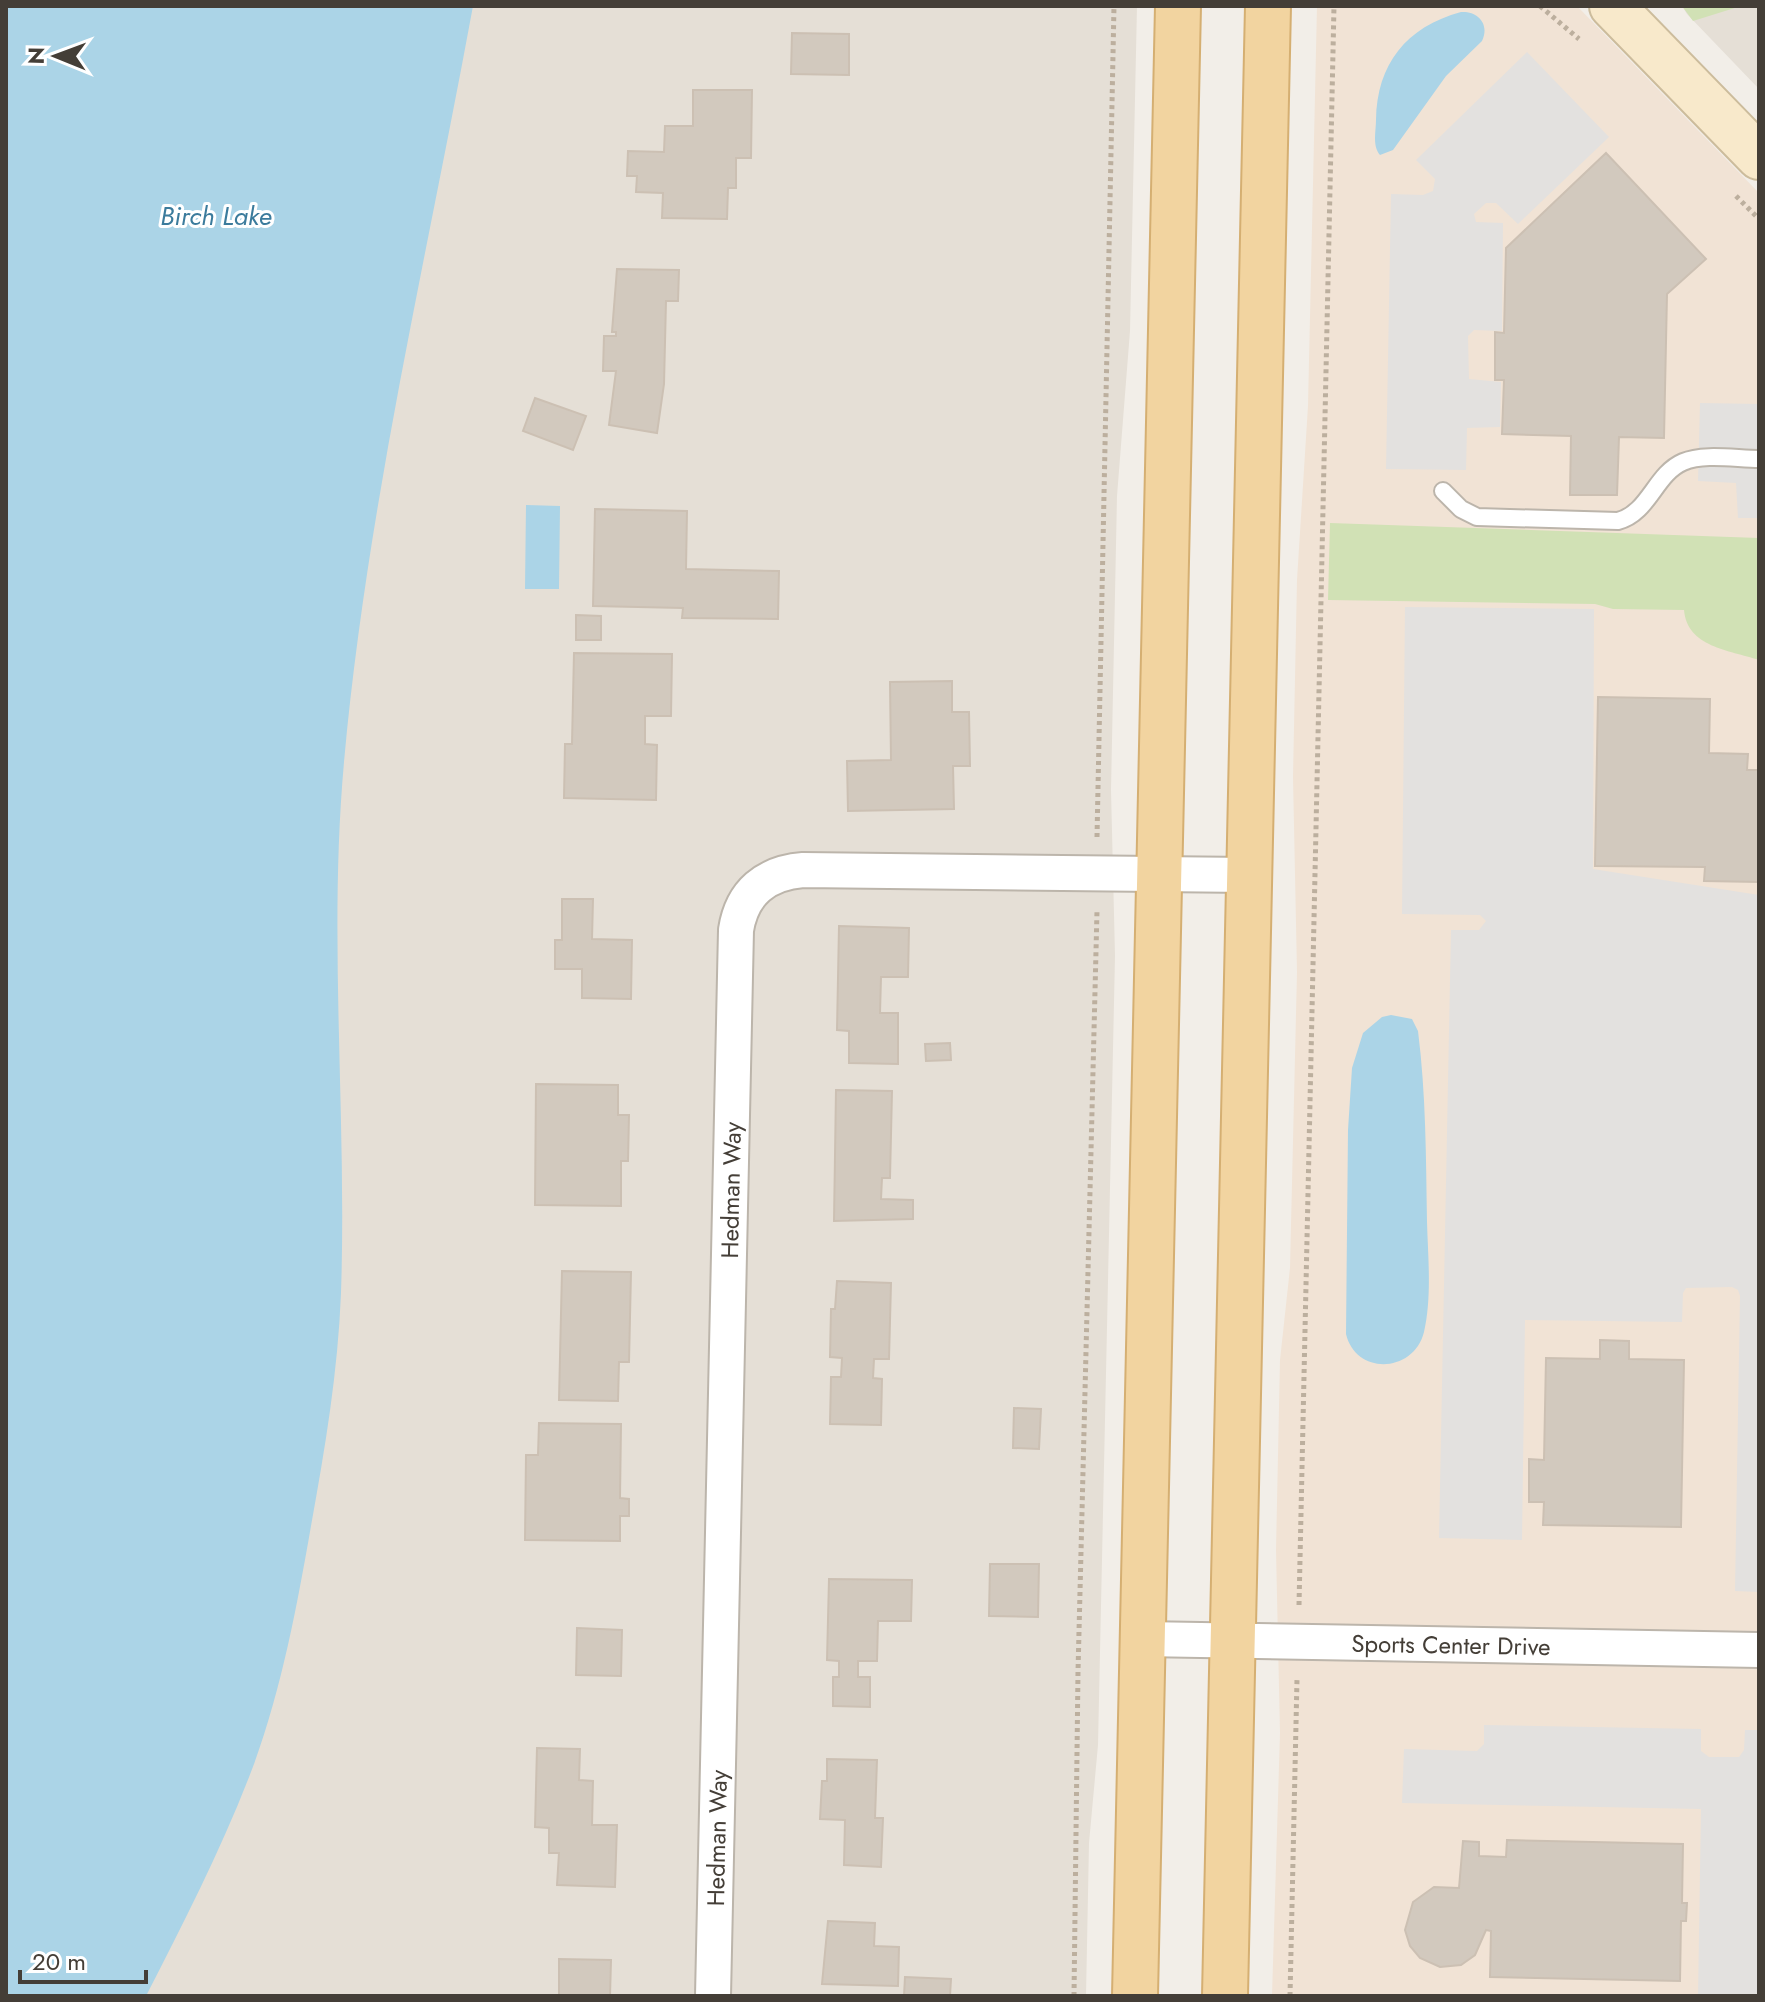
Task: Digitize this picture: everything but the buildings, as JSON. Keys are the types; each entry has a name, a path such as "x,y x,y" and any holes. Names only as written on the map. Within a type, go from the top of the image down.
{"main road":[{"path":"1135,1996 1178,6"},
{"path":"1225,1996 1268,6"}],"street":[{"path":"1612,6 1759,157"},
{"name":"Hedman Way","path":"713,1996 736,930 740,910 750,893 769,877 803,870 1249,875"},
{"name":"Sports Center Drive","path":"1143,1639 1759,1650"}],"lane":[{"path":"1443,491 1461,509 1477,517 1618,521 1638,510 1668,473 1682,462 1697,459 1759,459"}],"path":[{"path":"1098,816 1114,6"},
{"path":"1290,1996 1334,6"},
{"path":"1540,6 1576,36"},
{"path":"1074,1996 1077,1687 1097,922"}],"shaded area":[{"path":"6,6 1137,6 1130,331 1117,496 1111,790 1115,956 1098,1745 1089,1843 1086,1996 6,1996"},
{"path":"1317,6 1577,6 1759,193 1759,1996 1272,1996 1280,1733 1276,1550 1280,1360 1290,1268 1297,972 1293,777 1297,580 1308,406"},
{"path":"1682,6 1759,6 1759,89 1687,14"},
{"path":"1527,52 1609,137 1518,224 1496,203 1486,203 1474,214 1476,222 1503,223 1502,331 1474,330 1468,336 1469,379 1501,382 1500,427 1467,428 1466,470 1386,469 1391,194 1423,195 1433,191 1435,179 1416,160"},
{"path":"1700,403 1759,404 1759,518 1738,518 1736,483 1698,481"},
{"path":"1405,607 1594,609 1593,869 1759,895 1759,1592 1735,1591 1740,1296 1738,1290 1732,1287 1686,1288 1682,1322 1525,1320 1522,1540 1439,1538 1451,930 1479,930 1486,921 1480,915 1402,914"},
{"path":"1484,1725 1701,1729 1701,1751 1709,1757 1739,1757 1744,1750 1745,1730 1759,1730 1759,1996 1698,1996 1701,1809 1402,1803 1404,1749 1477,1751 1484,1744"}],"green space":[{"path":"1682,6 1741,6 1693,21"},
{"path":"1330,523 1759,538 1759,660 1723,650 1701,639 1687,622 1684,610 1613,609 1595,604 1328,600"}],"water":[{"name":"Birch Lake","path":"6,6 473,6 383,477 354,667 344,762 338,895 341,1293 334,1381 321,1468 294,1616 264,1735 217,1853 146,1996 6,1996"},
{"path":"1461,12 1473,14 1481,20 1484,29 1482,41 1446,76 1393,150 1380,155 1375,138 1378,100 1389,65 1410,38 1425,27"},
{"path":"526,505 560,506 559,589 525,589"},
{"path":"1391,1015 1412,1019 1418,1031 1423,1078 1429,1291 1424,1332 1418,1346 1398,1362 1385,1364 1372,1363 1361,1357 1352,1348 1346,1334 1348,1130 1352,1068 1363,1033 1382,1017"}]}
